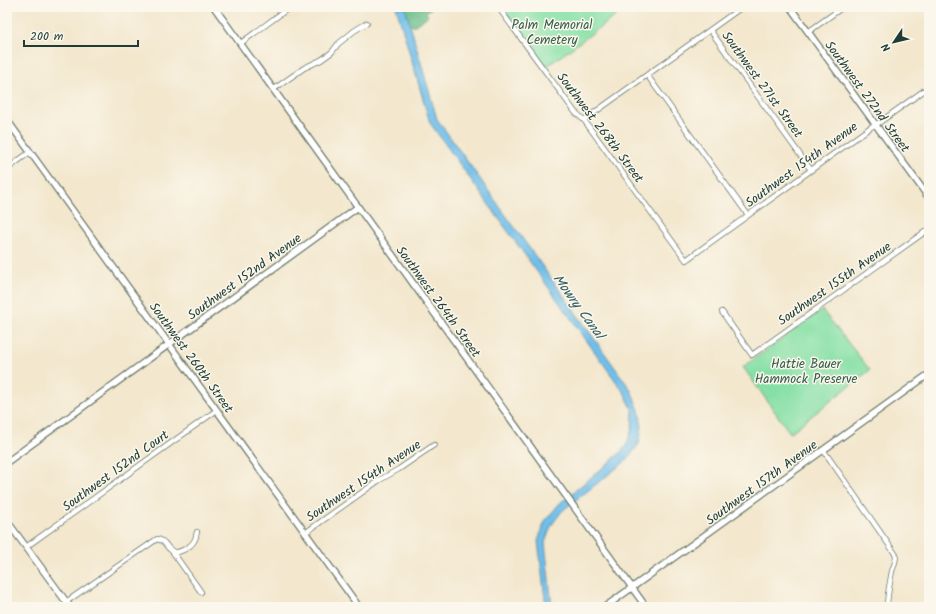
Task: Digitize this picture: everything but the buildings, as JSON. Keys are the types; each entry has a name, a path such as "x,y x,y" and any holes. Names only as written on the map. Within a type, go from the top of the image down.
{"street":[{"path":"216,9 226,7"},
{"path":"240,43 290,7"},
{"name":"Southwest 268th Street","path":"498,7 575,112 584,120 686,260"},
{"path":"584,120 742,7"},
{"name":"Southwest 272nd Street","path":"790,7 929,198"},
{"path":"808,32 843,7"},
{"name":"Southwest 264th Street","path":"216,9 646,607"},
{"path":"274,89 304,68 322,60 332,52 338,44 367,23"},
{"name":"Southwest 271st Street","path":"710,30 811,170"},
{"path":"647,75 748,215"},
{"name":"Southwest 154th Avenue","path":"686,260 929,87"},
{"name":"Southwest 260th Street","path":"7,120 359,607"},
{"path":"7,169 30,152"},
{"name":"Southwest 152nd Avenue","path":"7,462 358,208"},
{"name":"Southwest 155th Avenue","path":"722,312 752,355 929,229"},
{"name":"Southwest 157th Avenue","path":"605,607 824,451 929,374"},
{"name":"Southwest 152nd Court","path":"26,547 217,410"},
{"name":"Southwest 154th Avenue","path":"305,533 378,481 399,469 434,445"},
{"path":"824,451 896,555 888,595 888,607"},
{"path":"7,521 70,607"},
{"path":"172,551 177,552 188,547 194,542 197,532"},
{"path":"66,602 157,539 162,540 172,551 201,592"}],"green space":[{"path":"405,7 433,7 426,12 428,16 415,25 410,26"},
{"name":"Palm Memorial Cemetery","path":"502,7 628,7 546,67"},
{"name":"Hattie Bauer Hammock Preserve","path":"822,310 870,370 790,433 743,367"}],"water":[{"path":"396,7 405,7 437,119 631,390 639,410 642,426 639,444 627,460 562,511 551,526 545,543 552,607 546,607 538,541 545,521 559,504 619,454 626,446 632,429 633,411 625,394 430,123"}],"water label":[{"name":"Mowry Canal","path":"579,306"}]}
